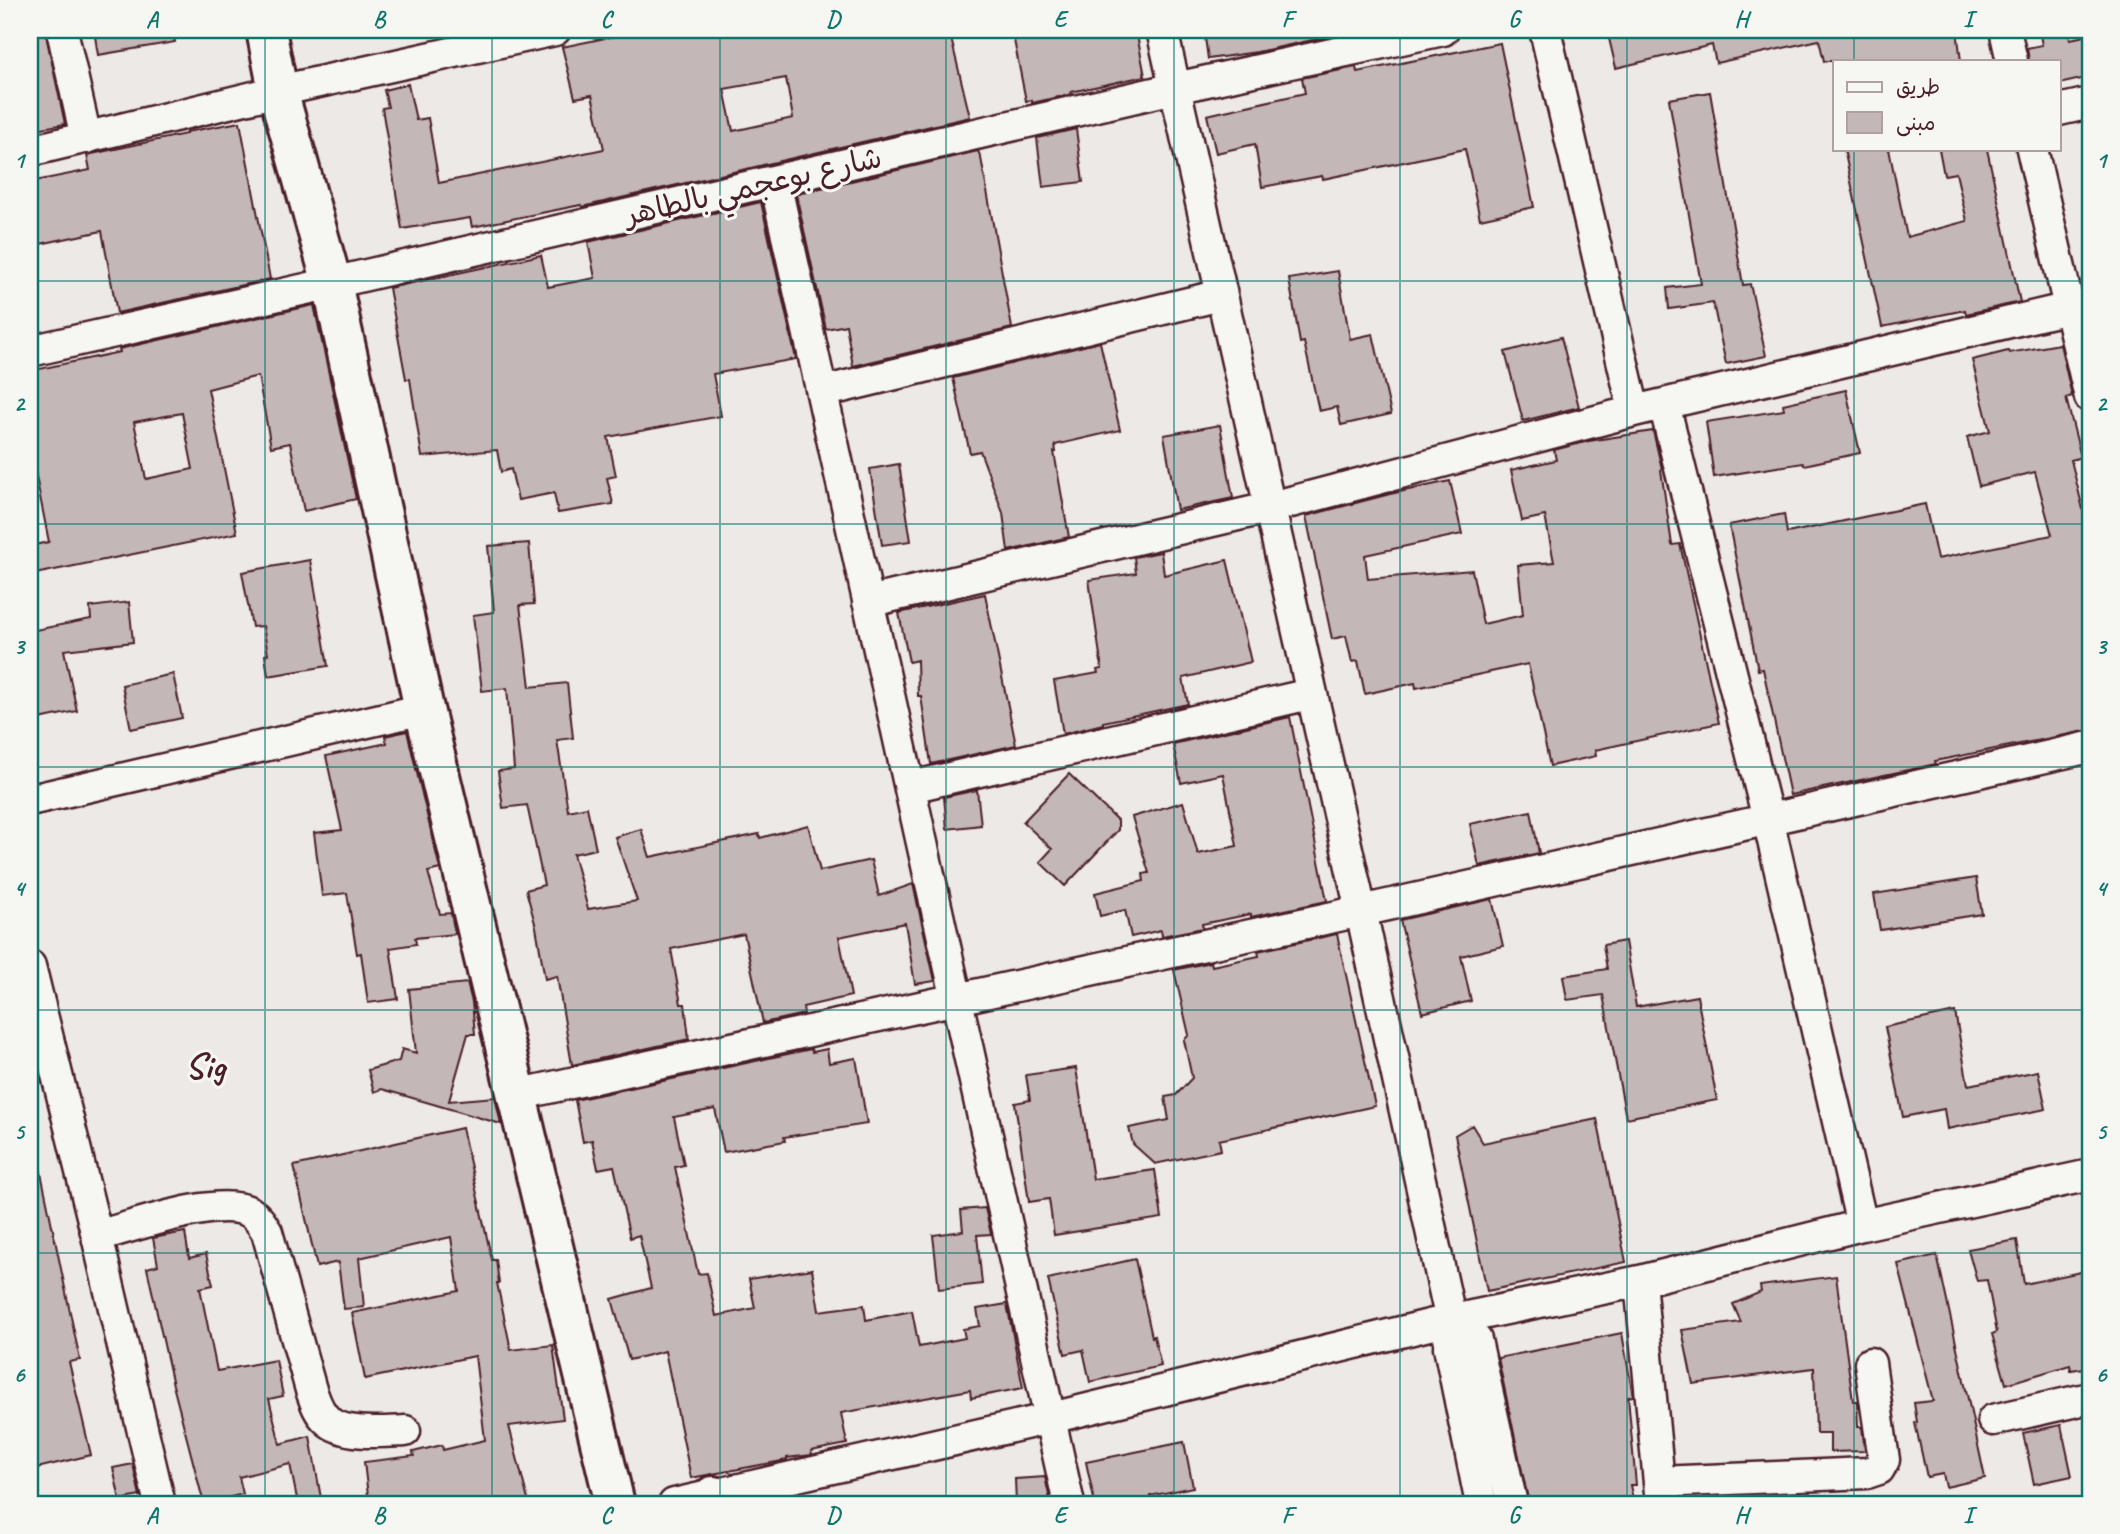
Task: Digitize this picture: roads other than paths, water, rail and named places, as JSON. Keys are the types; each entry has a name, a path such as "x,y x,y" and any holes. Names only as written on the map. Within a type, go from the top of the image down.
{"main road":[{"path":"266,30 278,91 332,283 424,709 615,1504"}],"street":[{"path":"62,30 86,138"},
{"path":"30,151 512,34 555,30"},
{"path":"1162,30 1451,1321 1449,1347 1481,1504"},
{"name":"شارع بوعجمي بالطاهر","path":"30,351 1443,30"},
{"path":"1545,30 1634,411"},
{"path":"2005,30 2012,60"},
{"path":"2060,110 2090,103"},
{"path":"2032,150 2090,397"},
{"path":"775,181 1069,1504"},
{"path":"822,392 1221,295"},
{"path":"868,602 1268,508 1634,411 2069,307"},
{"path":"1664,404 1768,819 1862,1225"},
{"path":"911,787 1310,694"},
{"path":"30,800 424,709"},
{"path":"516,1095 1361,911 2090,747"},
{"path":"30,966 160,1504"},
{"path":"674,1504 711,1500 1451,1321 1640,1281 1862,1225 2090,1175"},
{"path":"97,1236 198,1209 217,1206 248,1211 259,1219 267,1232 318,1408 328,1422 351,1430 405,1431"},
{"path":"1640,1281 1660,1493 1867,1473 1879,1469 1884,1460 1870,1363"},
{"path":"1451,1321 1476,1340 1512,1504"},
{"path":"1993,1420 2090,1398"}],"district":[{"name":"Sig","path":"205,1065"}]}
